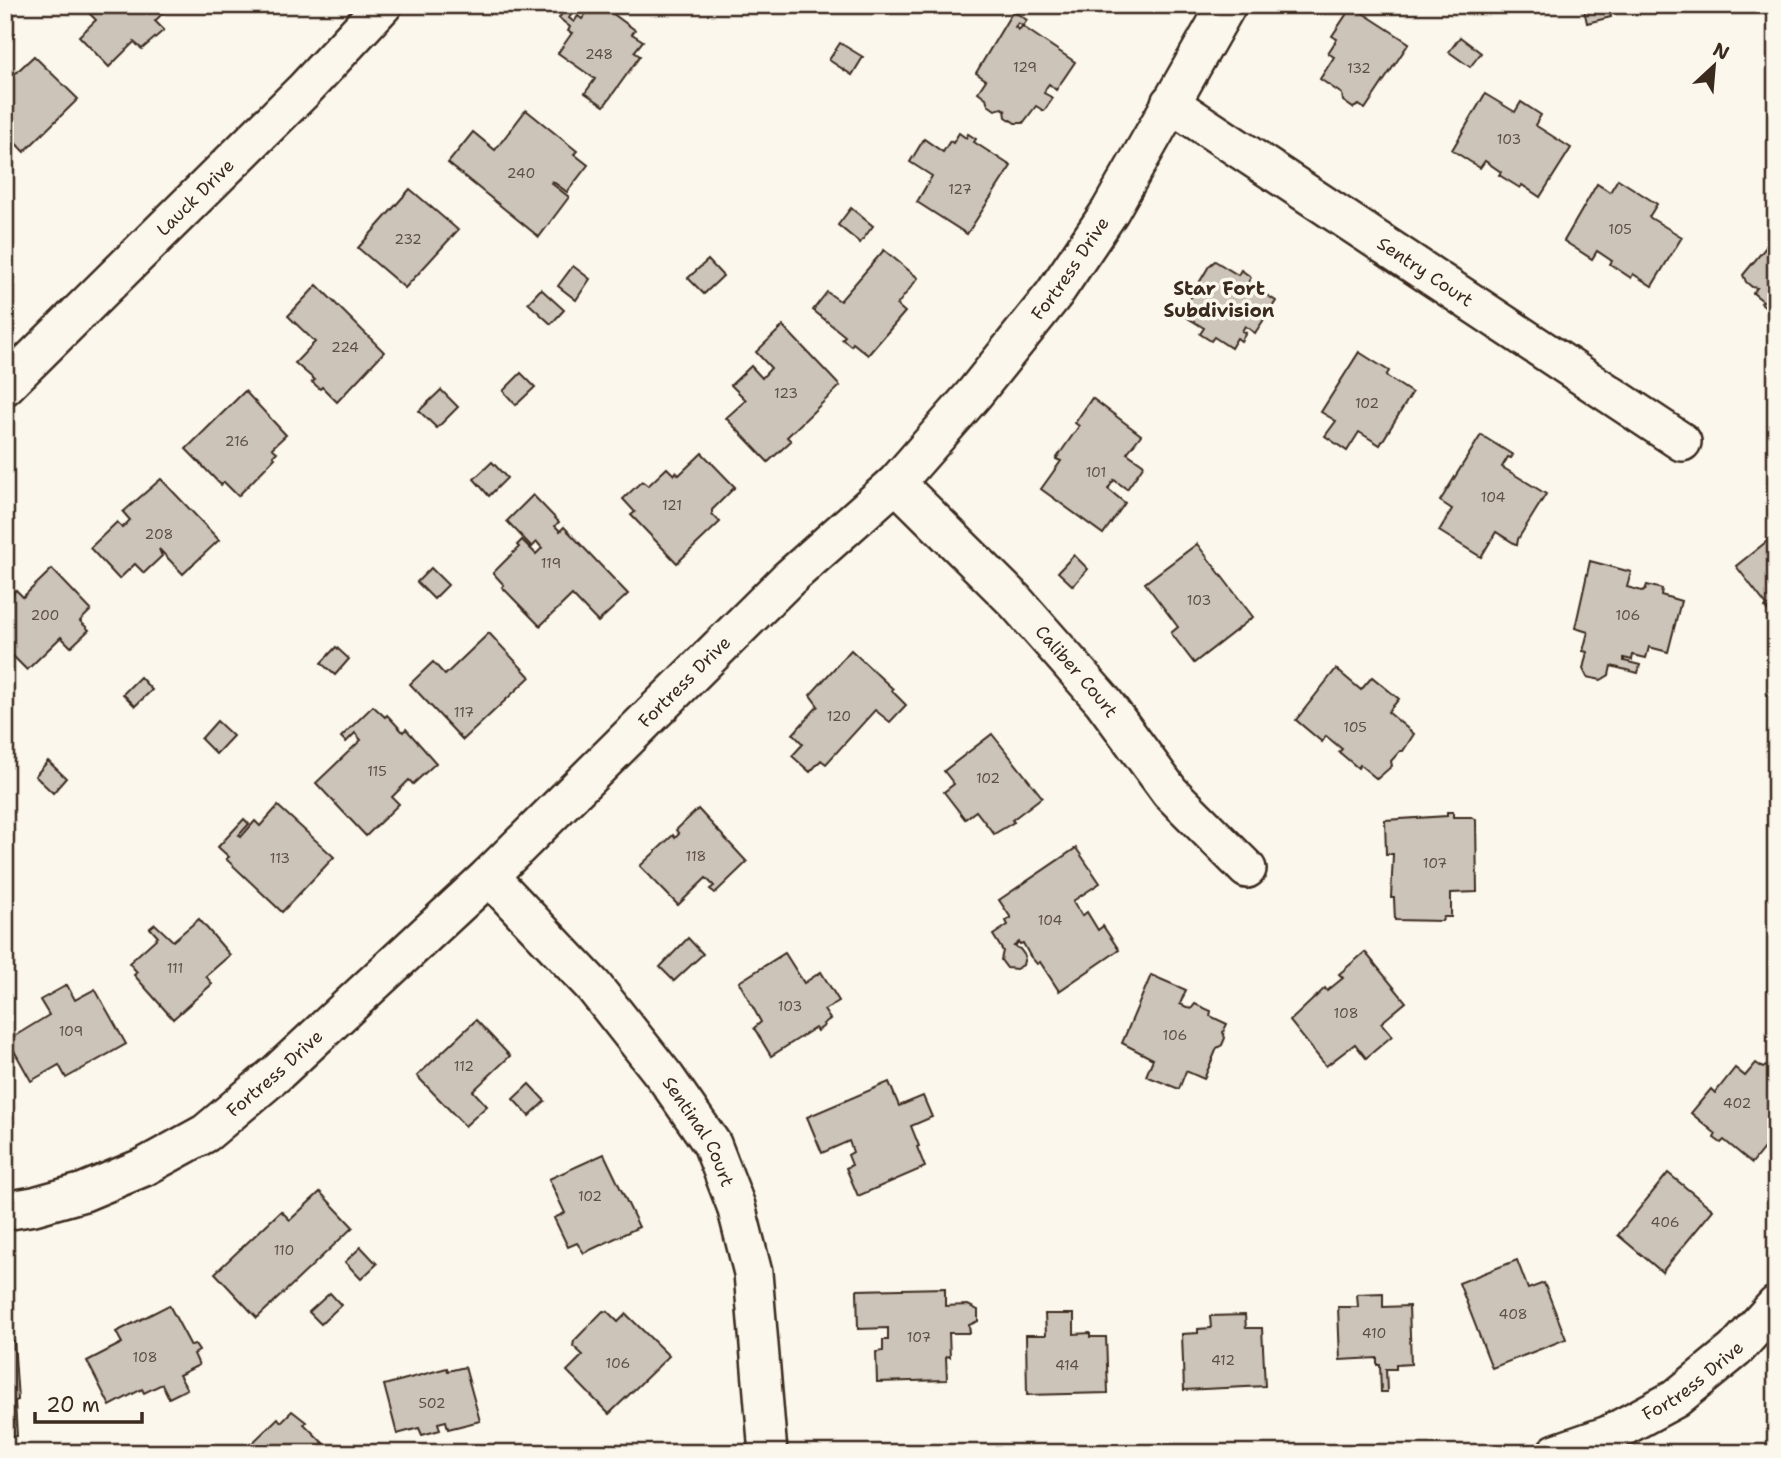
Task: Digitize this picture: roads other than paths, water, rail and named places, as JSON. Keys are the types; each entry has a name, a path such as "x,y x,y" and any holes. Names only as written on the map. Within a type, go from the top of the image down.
{"street":[{"name":"Lauck Drive","path":"5,386 303,91 383,5"},
{"name":"Fortress Drive","path":"5,1211 84,1192 144,1167 206,1133 277,1073 489,876 788,579 896,483 974,394 1054,294 1110,211 1227,5"},
{"name":"Sentry Court","path":"1170,103 1682,442"},
{"name":"Caliber Court","path":"896,483 1015,601 1103,701 1170,792 1247,869"},
{"name":"Sentinal Court","path":"489,876 594,987 667,1078 712,1144 736,1206 753,1273 768,1453"},
{"name":"Fortress Drive","path":"1556,1453 1608,1435 1675,1399 1735,1350 1776,1305"}],"district":[{"name":"Star Fort Subdivision","path":"1219,299"}]}
